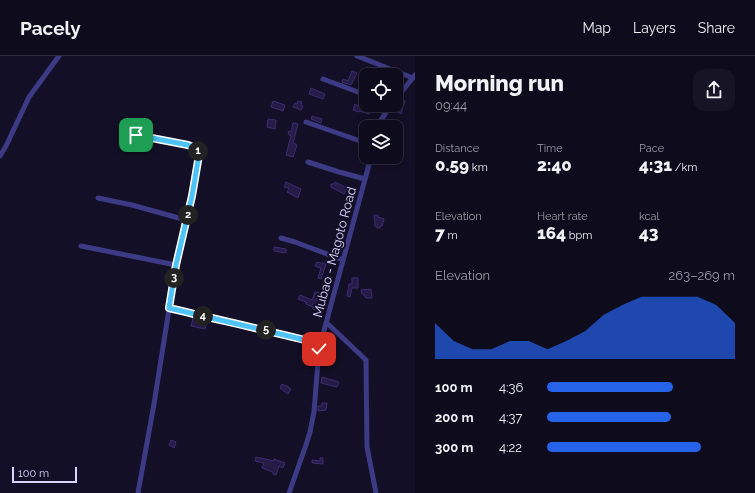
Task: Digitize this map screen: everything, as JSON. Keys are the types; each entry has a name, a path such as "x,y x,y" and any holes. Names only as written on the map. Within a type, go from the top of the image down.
{"street":[{"path":"0,156 29,97 59,56"},
{"path":"357,56 414,76 403,90"},
{"path":"324,79 359,92"},
{"path":"306,122 359,141"},
{"path":"136,135 188,145 197,149 199,152 176,265 138,493"},
{"path":"308,162 365,179"},
{"name":"Mubao - Magoto Road","path":"289,493 311,427 314,412 317,363 321,344 369,164"},
{"path":"98,198 132,205 186,220"},
{"path":"281,238 343,260"},
{"path":"81,246 176,265"},
{"path":"169,308 221,321 268,330 321,344"},
{"path":"327,324 366,360 367,447 376,493"}],"building":[{"path":"352,71 357,73 351,85 342,82 343,79 348,81"},
{"path":"311,88 325,94 323,99 309,94"},
{"path":"273,101 285,105 283,111 271,107"},
{"path":"298,101 302,102 301,105 303,106 301,110 293,107"},
{"path":"355,104 359,106 359,112 353,110"},
{"path":"312,116 322,119 321,123 311,119"},
{"path":"268,119 276,120 275,129 267,127"},
{"path":"293,123 298,124 293,143 297,145 293,157 286,155 291,136 288,134 289,131 291,132"},
{"path":"286,182 301,189 298,198 287,192 289,188 284,187"},
{"path":"335,182 347,188 344,194 331,187 331,184 334,184"},
{"path":"374,215 378,215 378,217 384,219 380,228 375,226"},
{"path":"274,247 286,249 286,253 274,251"},
{"path":"317,262 326,264 321,279 318,278 321,268 315,266"},
{"path":"352,278 358,278 358,288 352,288 350,297 347,296 349,284 352,284"},
{"path":"371,289 372,298 366,298 362,294 361,290"},
{"path":"315,292 322,293 318,311 306,304 306,302 298,299 300,295 312,300"},
{"path":"193,318 207,321 205,329 191,326"},
{"path":"322,377 339,382 337,387 321,383"},
{"path":"282,384 291,389 288,394 280,388"},
{"path":"322,403 327,403 326,410 318,411 318,406 322,406"},
{"path":"171,440 176,442 174,448 169,445"},
{"path":"256,457 274,461 274,459 285,463 283,468 279,466 276,475 273,474 273,472 262,468 264,463 255,461"},
{"path":"320,458 323,458 323,464 312,463 312,460 320,461"}],"route":[{"path":"136,135 188,145 197,149 199,152 192,196 177,260 169,308 221,321 268,330 321,344 319,349"}]}
